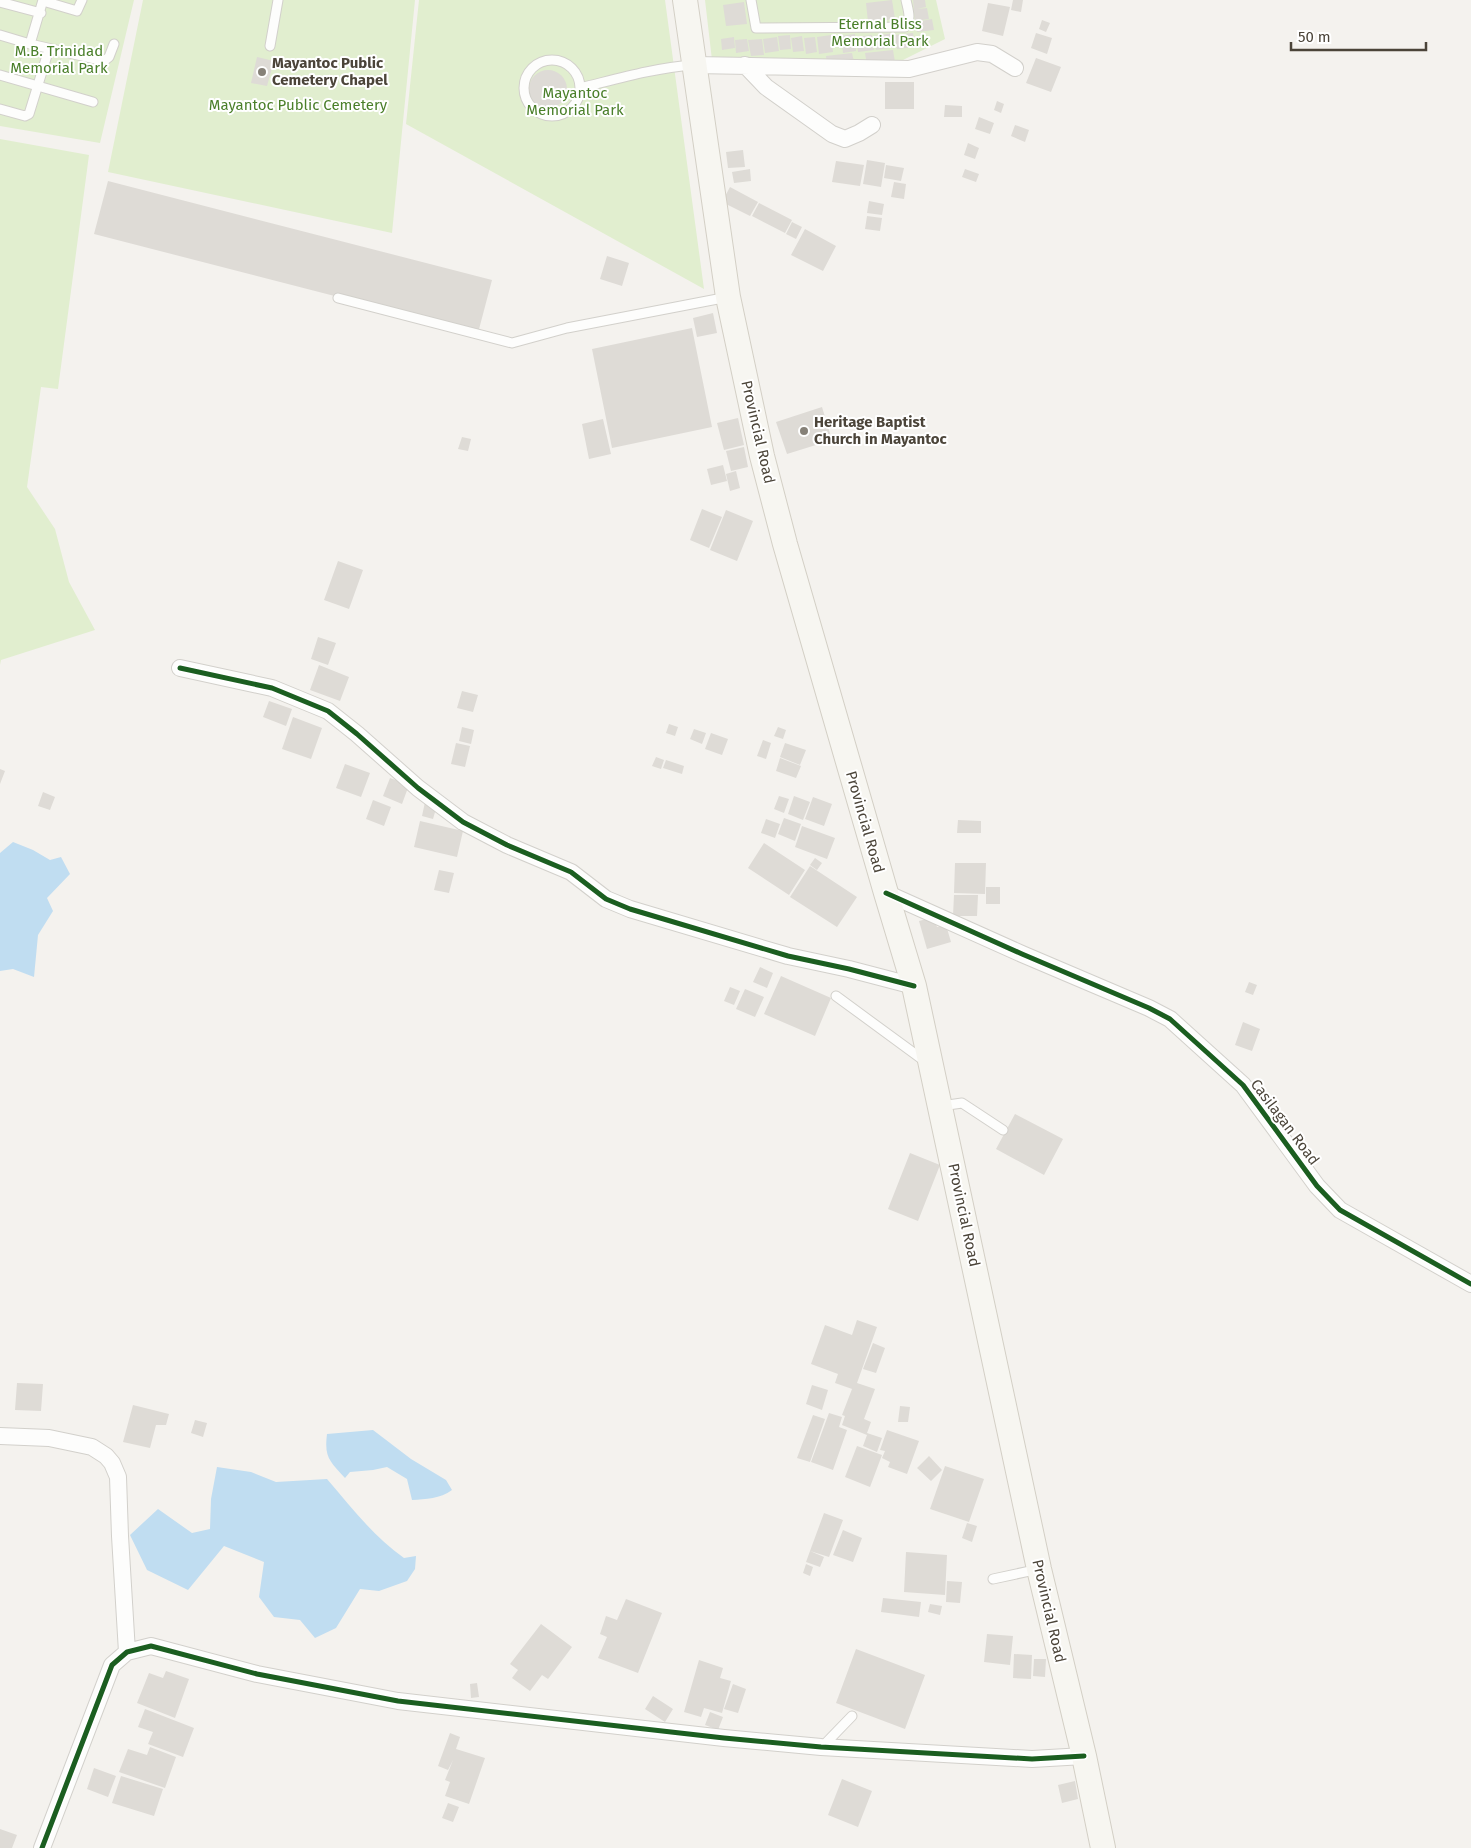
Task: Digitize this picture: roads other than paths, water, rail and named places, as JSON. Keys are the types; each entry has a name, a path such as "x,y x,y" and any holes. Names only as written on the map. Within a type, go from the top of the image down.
{"main road":[{"name":"Provincial Road","path":"685,0 728,297 762,456 775,507 914,986 1039,1569 1084,1756 1103,1848"}],"street":[{"path":"694,65 909,69 977,52 992,54 1015,68"},
{"path":"745,65 766,87 832,134 844,139 872,125"},
{"path":"180,668 272,688 328,711 418,788 463,822 507,845 571,872 606,898 630,909 788,956 914,986"},
{"name":"Casilagan Road","path":"886,893 1012,950 1150,1008 1170,1019 1244,1085 1317,1186 1340,1210 1471,1284"},
{"path":"0,1436 49,1438 92,1447 106,1456 112,1463 118,1477 127,1652"},
{"path":"42,1848 112,1665 127,1652 151,1646 257,1674 398,1702 821,1747 1032,1759 1084,1756"}],"lane":[{"path":"30,44 41,13 43,1 77,11 82,0"},
{"path":"270,46 278,0"},
{"path":"751,0 756,28 905,27 908,23 909,15 906,0"},
{"path":"0,1 41,13"},
{"path":"0,35 49,49 104,61 109,57 114,44"},
{"path":"0,109 25,116 29,114 49,49"},
{"path":"549,60 559,60 574,70 579,79 580,88 575,106 560,116 551,117 542,115 528,104 524,94 524,85 532,68 549,60"},
{"path":"580,88 673,67 694,65"},
{"path":"0,75 93,102"},
{"path":"338,298 512,343 567,328 728,297"},
{"path":"836,996 932,1066"},
{"path":"941,1106 962,1104 1003,1130"},
{"path":"993,1579 1039,1569"},
{"path":"821,1747 852,1716"}],"water":[{"path":"13,842 33,850 50,860 61,857 70,874 47,898 53,911 38,935 34,977 13,969 0,971 0,853"},
{"path":"373,1430 411,1459 446,1480 452,1490 438,1497 412,1500 407,1479 387,1467 350,1472 345,1478 329,1459 326,1449 327,1434"},
{"path":"217,1467 251,1472 276,1482 327,1479 363,1521 393,1550 404,1558 416,1556 415,1569 407,1581 379,1591 360,1589 336,1628 315,1638 300,1620 274,1617 259,1597 264,1562 224,1546 188,1590 147,1570 130,1535 158,1509 192,1533 210,1529 211,1499"}],"place":[{"name":"Mayantoc Public Cemetery Chapel","path":"262,72"},
{"name":"Heritage Baptist Church in Mayantoc","path":"804,431"}],"park label":[{"name":"Eternal Bliss Memorial Park","path":"880,32"},
{"name":"M.B. Trinidad Memorial Park","path":"59,60"},
{"name":"Mayantoc Memorial Park","path":"575,102"},
{"name":"Mayantoc Public Cemetery","path":"298,105"}]}
